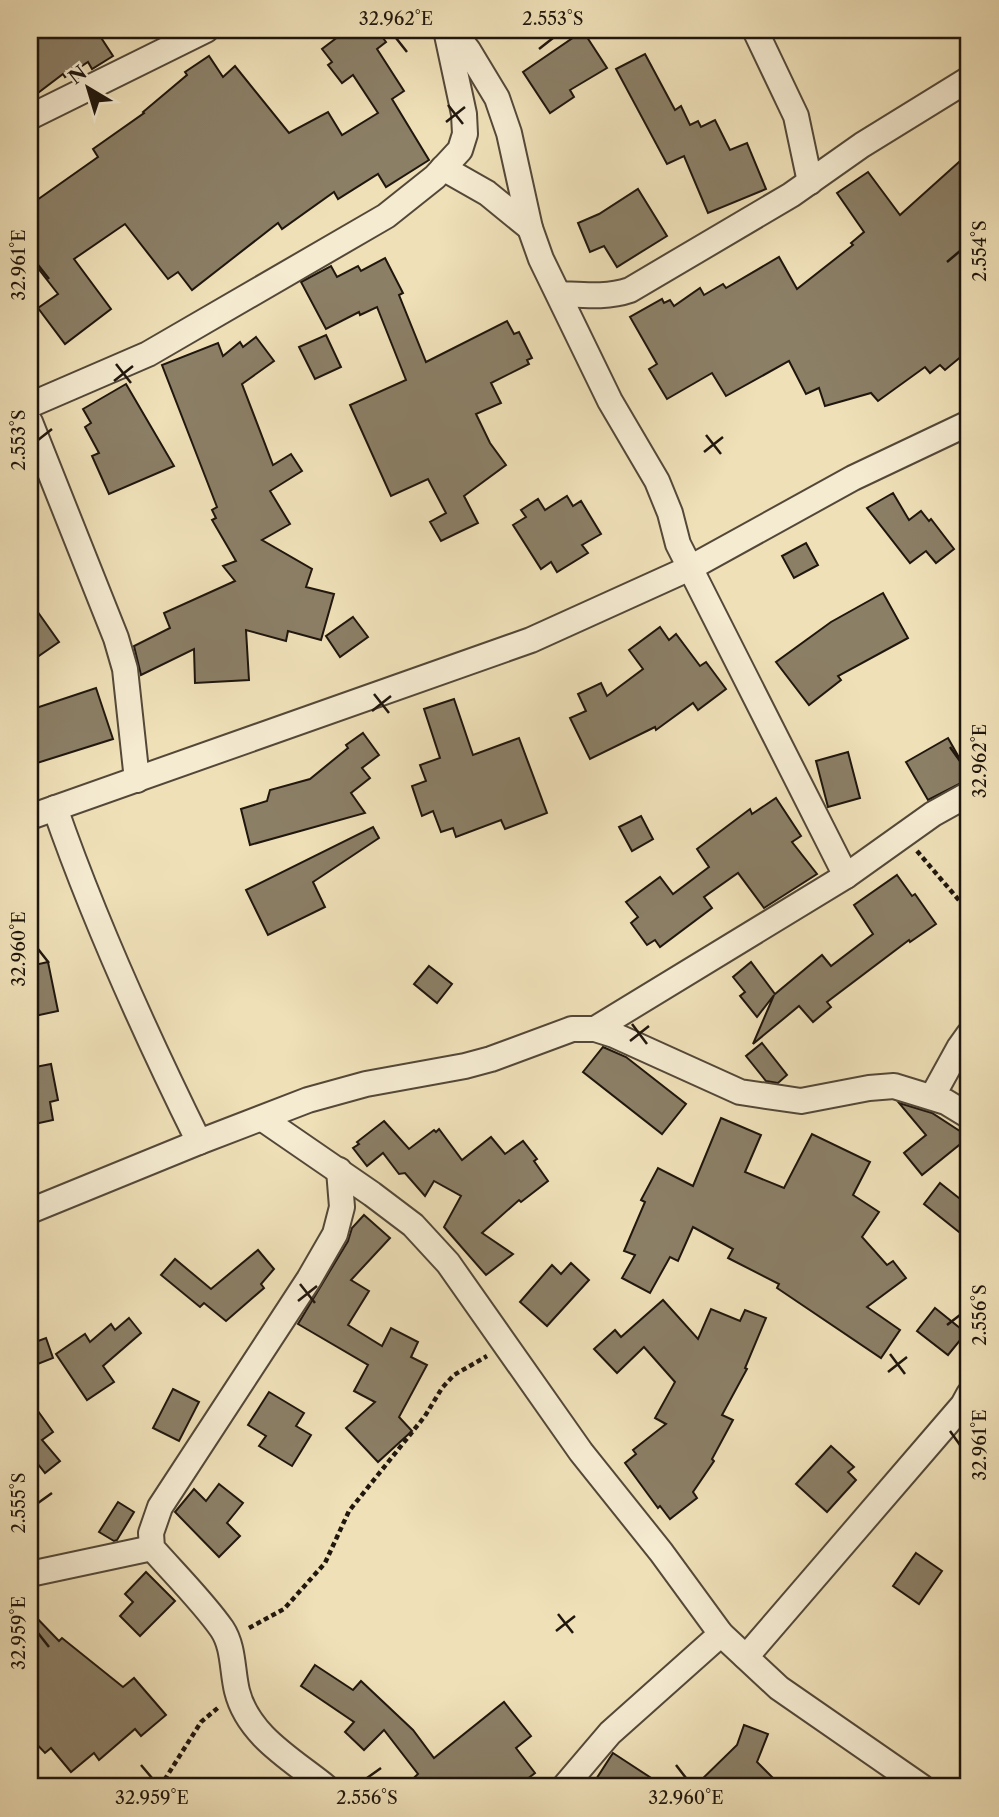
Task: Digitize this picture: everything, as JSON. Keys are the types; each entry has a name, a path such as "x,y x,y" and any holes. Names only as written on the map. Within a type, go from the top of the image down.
{"street":[{"path":"30,117 206,30"},
{"path":"30,405 149,354 386,216 443,168 460,150 466,134 446,30"},
{"path":"452,30 498,98 509,133 530,228 541,259 610,401 657,481 670,513 678,544 846,876"},
{"path":"755,30 796,116 810,182"},
{"path":"559,294 599,296 616,295 630,290 810,182 873,138 969,79"},
{"path":"443,168 487,193 530,228"},
{"path":"30,422 116,638 125,669 138,780"},
{"path":"30,817 531,640 690,568 853,478 969,423"},
{"path":"595,1029 846,876 933,814 969,794"},
{"path":"55,808 82,886 132,1003 199,1142"},
{"path":"30,1211 308,1100 366,1084 465,1066 572,1029 595,1029 614,1035 740,1092 801,1101 894,1086 946,1101 969,1116"},
{"path":"932,1097 969,1034"},
{"path":"262,1119 339,1170 413,1226 447,1263 581,1452 661,1552 721,1634 779,1688 918,1786"},
{"path":"326,1787 270,1744 252,1721 237,1693 233,1660 223,1631 152,1548 151,1533 160,1507 309,1279 335,1234 342,1208 339,1170"},
{"path":"746,1657 963,1405 969,1394"},
{"path":"30,1574 152,1548"},
{"path":"564,1787 610,1734 721,1634"}],"path":[{"path":"904,835 969,912"},
{"path":"226,1638 253,1627 284,1609 325,1563 349,1511 425,1416 442,1388 454,1375 506,1345"},
{"path":"160,1787 201,1722 237,1693"}],"building":[{"path":"30,30 96,30 113,56 92,69 88,62 65,77 63,74 30,99"},
{"path":"347,30 377,30 386,42 377,49 404,91 392,99 429,160 386,187 378,174 338,199 334,192 282,229 278,223 192,290 178,272 168,279 125,224 74,259 111,309 65,344 38,308 58,294 30,258 30,205 98,157 93,149 144,113 187,75 185,72 209,56 223,77 235,66 289,133 328,112 342,135 378,113 353,75 342,83 328,65 332,62 322,49"},
{"path":"583,31 607,68 570,90 574,97 550,113 523,72"},
{"path":"645,54 675,110 681,106 690,125 698,121 701,127 715,120 730,150 747,143 766,189 708,213 684,156 667,164 616,69"},
{"path":"969,153 969,350 945,370 940,365 930,373 925,367 878,401 871,393 825,406 819,388 806,394 789,361 726,396 712,373 667,399 649,369 657,364 630,317 662,299 664,303 670,300 674,306 700,288 704,295 723,284 726,288 779,257 797,289 853,245 851,243 864,232 837,193 868,172 900,215"},
{"path":"638,189 667,236 617,267 604,246 590,252 578,223 599,214"},
{"path":"385,258 403,293 399,295 426,362 507,321 514,334 519,332 532,358 527,360 529,364 491,383 501,403 476,414 490,443 506,465 464,496 478,523 441,541 430,522 446,513 428,479 391,496 350,405 406,380 377,307 360,315 359,312 326,329 301,282 331,266 337,277 358,266 361,271"},
{"path":"326,335 341,367 315,379 299,347"},
{"path":"256,337 274,361 242,384 273,465 291,454 302,471 270,491 290,524 262,540 312,569 306,587 334,594 321,640 288,631 286,641 246,630 249,680 195,683 194,649 141,675 134,646 170,628 164,613 235,581 223,566 236,561 212,520 216,518 212,510 217,507 162,365 218,343 223,356 240,342 243,347"},
{"path":"126,384 174,466 109,494 92,456 99,453 85,427 91,423 83,409"},
{"path":"893,493 909,520 921,511 929,521 931,519 954,549 936,563 926,551 910,563 867,508"},
{"path":"567,496 573,506 581,501 601,534 582,545 588,553 557,572 551,562 541,569 513,525 526,517 521,510 538,499 545,510"},
{"path":"806,543 818,565 794,578 782,556"},
{"path":"883,593 908,638 838,676 841,680 809,705 776,662 831,622"},
{"path":"30,601 59,642 30,662"},
{"path":"353,617 368,637 340,657 326,636"},
{"path":"660,627 669,640 676,634 700,666 706,662 726,689 698,710 693,703 656,730 655,727 590,759 570,718 586,711 578,694 601,683 607,696 643,669 629,650"},
{"path":"96,688 113,739 37,763 30,742 30,710"},
{"path":"454,699 473,755 519,738 547,813 505,829 501,820 456,837 453,828 441,832 433,811 422,816 412,786 426,781 420,765 440,758 424,709"},
{"path":"363,733 379,755 362,768 370,778 351,793 365,813 250,845 241,809 267,801 270,790 310,779"},
{"path":"948,738 969,779 928,800 906,762"},
{"path":"848,752 860,798 828,807 816,761"},
{"path":"776,798 801,836 792,842 817,874 764,908 738,873 704,897 712,908 660,947 655,940 647,945 631,923 638,917 626,902 660,877 673,894 709,867 697,849 750,809 752,814"},
{"path":"641,816 653,839 632,851 619,827"},
{"path":"373,827 379,838 313,882 325,907 268,935 246,890"},
{"path":"897,875 912,896 915,894 936,924 910,942 909,940 827,1002 831,1007 813,1022 799,1006 753,1044 774,995 757,1017 740,996 745,992 733,977 751,962 775,994 822,955 831,966 873,934 854,905"},
{"path":"48,962 58,1011 30,1017 30,966"},
{"path":"429,966 452,984 437,1003 414,984"},
{"path":"762,1043 787,1075 778,1083 766,1081 746,1056"},
{"path":"603,1047 626,1057 686,1104 662,1134 583,1072"},
{"path":"51,1064 58,1100 50,1102 53,1120 30,1125 30,1068"},
{"path":"899,1103 932,1113 969,1137 922,1175 904,1153 926,1135"},
{"path":"721,1118 761,1135 745,1172 784,1188 812,1134 870,1162 853,1195 879,1212 862,1237 887,1265 893,1261 906,1278 867,1307 900,1330 881,1358 777,1288 779,1284 728,1258 733,1249 693,1227 678,1261 670,1257 650,1293 622,1278 635,1255 624,1251 645,1202 641,1200 658,1168 693,1186"},
{"path":"384,1121 409,1149 439,1129 462,1160 491,1137 505,1154 523,1141 537,1159 534,1161 548,1181 521,1202 519,1200 482,1233 513,1254 486,1275 444,1227 461,1196 434,1181 425,1196 405,1173 399,1174 383,1153 367,1166 353,1148"},
{"path":"940,1183 969,1206 969,1240 924,1204"},
{"path":"364,1215 390,1238 351,1280 369,1291 348,1325 382,1346 391,1328 418,1342 411,1357 427,1365 399,1417 412,1431 378,1462 346,1428 375,1402 354,1391 368,1365 298,1324 348,1241 352,1228"},
{"path":"258,1250 274,1269 261,1284 264,1288 226,1321 204,1303 200,1307 161,1275 175,1259 211,1289"},
{"path":"571,1263 589,1280 547,1326 520,1302 552,1265 561,1274"},
{"path":"663,1300 698,1339 711,1309 740,1321 745,1310 766,1318 745,1368 747,1369 722,1415 733,1420 712,1459 714,1461 693,1492 697,1498 670,1519 660,1506 658,1508 625,1463 636,1454 633,1450 666,1424 655,1418 675,1382 644,1347 617,1373 594,1349 615,1330 621,1337"},
{"path":"935,1308 966,1333 948,1355 917,1331"},
{"path":"129,1318 141,1333 103,1366 114,1382 87,1400 56,1354 85,1334 90,1342 111,1324 115,1330"},
{"path":"46,1338 53,1358 30,1367 30,1344"},
{"path":"173,1389 199,1402 179,1441 153,1428"},
{"path":"269,1392 304,1413 296,1426 311,1435 292,1466 259,1446 266,1436 248,1425"},
{"path":"30,1400 53,1432 42,1440 60,1461 45,1473 30,1454"},
{"path":"831,1446 854,1467 848,1472 856,1480 827,1512 796,1484"},
{"path":"219,1484 243,1503 227,1523 240,1536 219,1557 175,1512 194,1489 206,1501"},
{"path":"118,1502 134,1512 114,1541 99,1532"},
{"path":"916,1553 942,1571 919,1604 893,1586"},
{"path":"146,1572 175,1601 140,1636 120,1616 133,1602 125,1594"},
{"path":"30,1611 59,1641 62,1638 123,1687 134,1678 166,1715 141,1736 135,1729 99,1760 94,1753 71,1772 51,1748 45,1753 30,1737"},
{"path":"315,1665 353,1690 361,1681 413,1730 434,1758 504,1702 531,1736 516,1748 535,1773 517,1787 404,1787 418,1774 384,1730 364,1750 345,1732 354,1722 301,1686"},
{"path":"744,1725 768,1734 757,1762 782,1787 694,1787 737,1745"},
{"path":"613,1753 665,1787 591,1787"}]}
